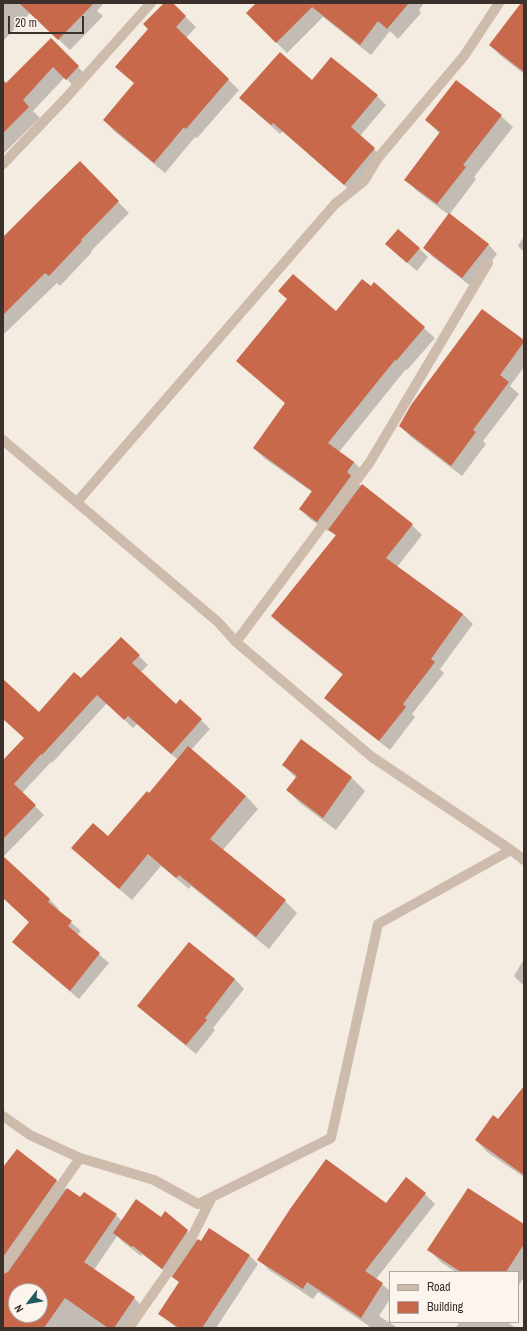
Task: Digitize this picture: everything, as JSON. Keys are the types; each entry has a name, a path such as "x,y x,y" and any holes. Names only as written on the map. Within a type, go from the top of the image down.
{"street":[{"path":"3,164 65,99 151,3"},
{"path":"77,502 335,204 364,181 378,158 464,56 499,3"},
{"path":"236,642 370,462 488,263"},
{"path":"3,440 218,622 236,642 372,757 524,860"},
{"path":"3,1116 30,1135 80,1158 154,1180 198,1204 331,1138 378,924 511,850"},
{"path":"3,1268 80,1158"},
{"path":"129,1328 191,1239 212,1197"}],"building":[{"path":"19,3 94,3 58,40"},
{"path":"164,3 173,3 186,16 176,27 229,79 186,129 184,127 154,163 103,120 134,83 115,67 148,29 143,24"},
{"path":"256,3 409,3 387,29 378,21 360,45 312,7 276,43 246,13"},
{"path":"521,3 524,3 524,72 489,45"},
{"path":"51,38 79,66 66,80 53,67 23,100 29,107 3,133 3,80 6,83"},
{"path":"280,52 312,80 331,57 378,95 351,127 375,148 344,185 273,123 271,125 239,98"},
{"path":"456,80 502,115 463,165 466,167 437,204 404,180 440,132 425,120"},
{"path":"80,161 119,201 49,276 45,273 3,315 3,237"},
{"path":"449,213 489,244 462,278 423,248"},
{"path":"398,229 420,248 407,263 385,244"},
{"path":"293,274 336,311 362,279 371,286 374,282 425,327 396,361 395,360 328,443 354,462 347,472 351,476 317,522 299,509 312,491 253,448 285,403 236,361 287,299 278,291"},
{"path":"482,309 524,340 524,342 500,375 509,382 473,430 476,432 451,466 399,426 411,405"},
{"path":"362,484 413,524 386,558 463,614 431,659 435,662 403,704 406,707 379,741 324,698 343,674 271,616 336,535 328,530"},
{"path":"121,637 140,655 132,663 176,704 180,699 202,719 171,754 128,716 124,720 97,695 14,784 36,805 3,839 3,760 24,738 3,719 3,679 39,712 74,672 81,678"},
{"path":"301,739 352,777 323,818 286,790 297,776 282,765"},
{"path":"188,746 246,796 210,839 286,900 256,937 179,875 176,878 148,854 119,889 71,848 93,823 108,836 147,791 149,793"},
{"path":"3,856 50,899 48,902 72,921 68,926 100,953 70,991 12,942 29,922 3,898"},
{"path":"189,942 235,979 205,1018 207,1020 186,1045 137,1006"},
{"path":"524,1086 524,1175 475,1140 493,1115 498,1119"},
{"path":"17,1149 57,1180 3,1257 3,1167"},
{"path":"326,1159 386,1203 406,1177 426,1193 365,1271 383,1283 361,1318 307,1282 303,1289 257,1260 290,1209"},
{"path":"67,1188 80,1197 84,1192 117,1214 84,1262 135,1297 114,1328 108,1328 65,1298 48,1322 48,1283 8,1283 8,1323 48,1323 44,1328 3,1328 3,1274 8,1272"},
{"path":"468,1188 524,1224 524,1244 507,1271 459,1271 427,1250"},
{"path":"136,1199 161,1217 165,1211 188,1230 162,1269 133,1246 132,1247 113,1233"},
{"path":"209,1228 250,1255 202,1328 179,1328 158,1314 179,1282 172,1277 198,1239 201,1241"}]}
